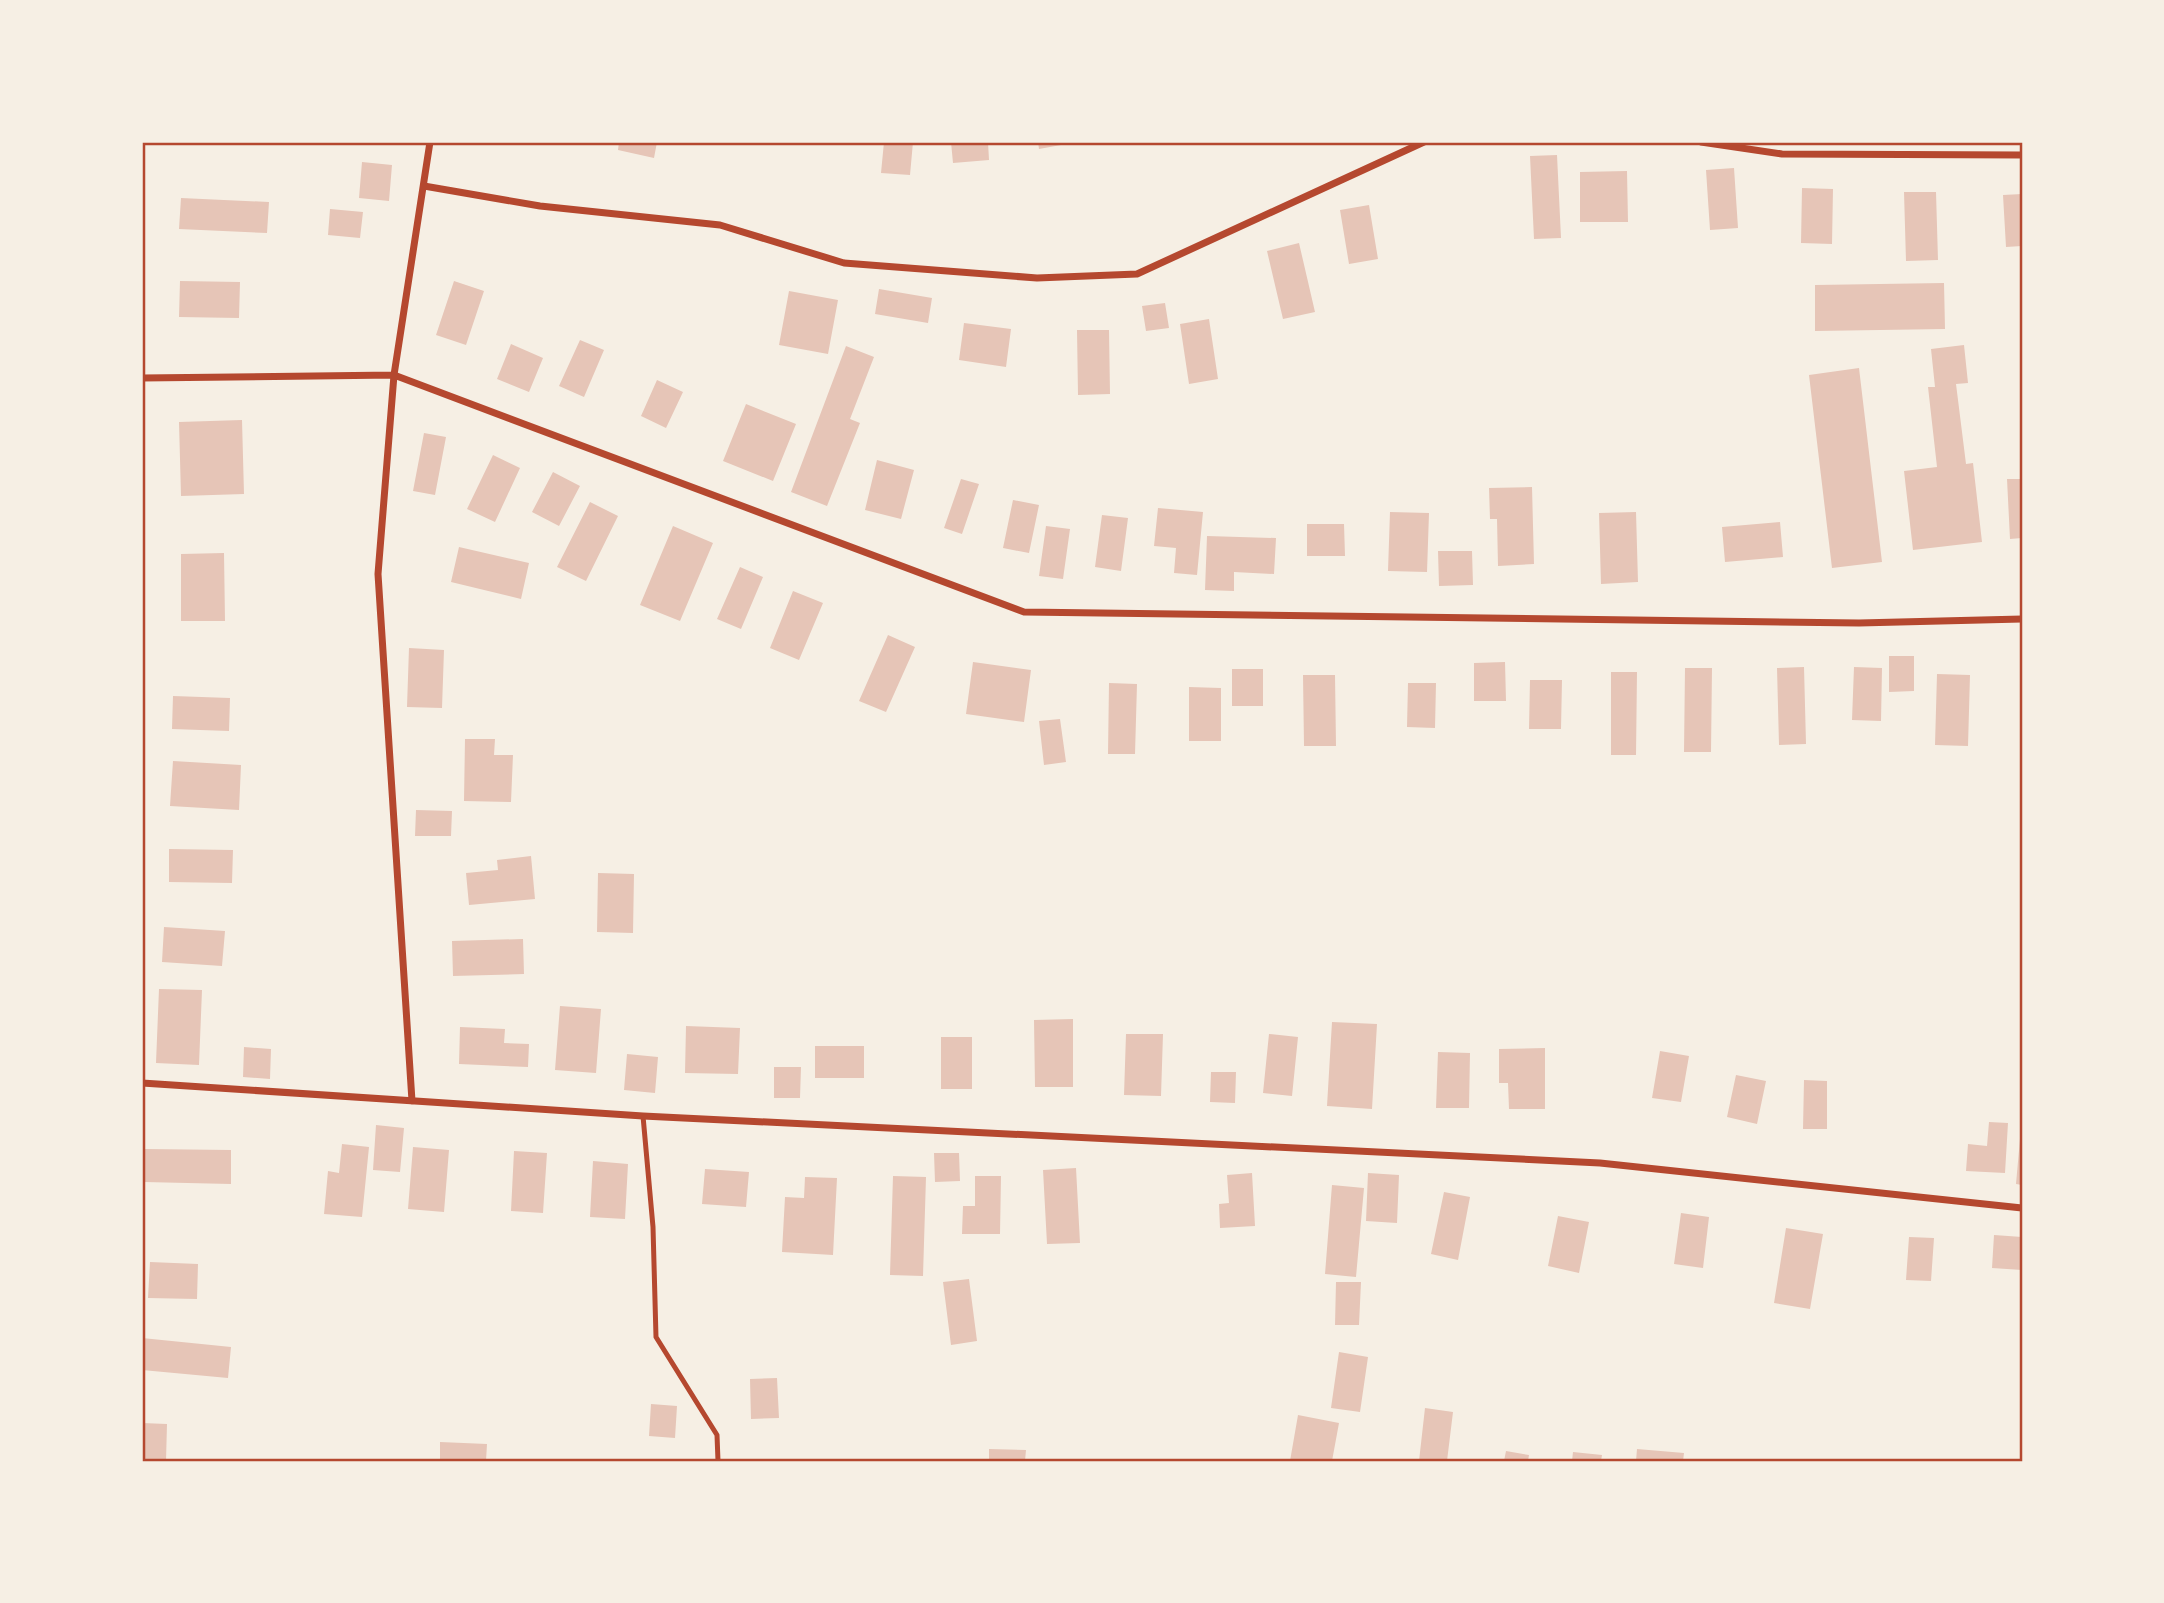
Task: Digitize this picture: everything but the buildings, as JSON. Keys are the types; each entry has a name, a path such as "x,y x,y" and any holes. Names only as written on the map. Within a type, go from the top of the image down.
{"street":[{"path":"412,1101 378,573 394,375 430,142"},
{"path":"424,186 540,206 720,225 844,263 1037,278 1137,274 1424,142"},
{"path":"1701,142 1782,154 2022,155"},
{"path":"142,378 394,375 1024,612 1859,623 2022,619"},
{"path":"142,1083 643,1116 1600,1163 2022,1208"}],"lane":[{"path":"643,1116 653,1227 656,1338 717,1435 718,1461"}]}
